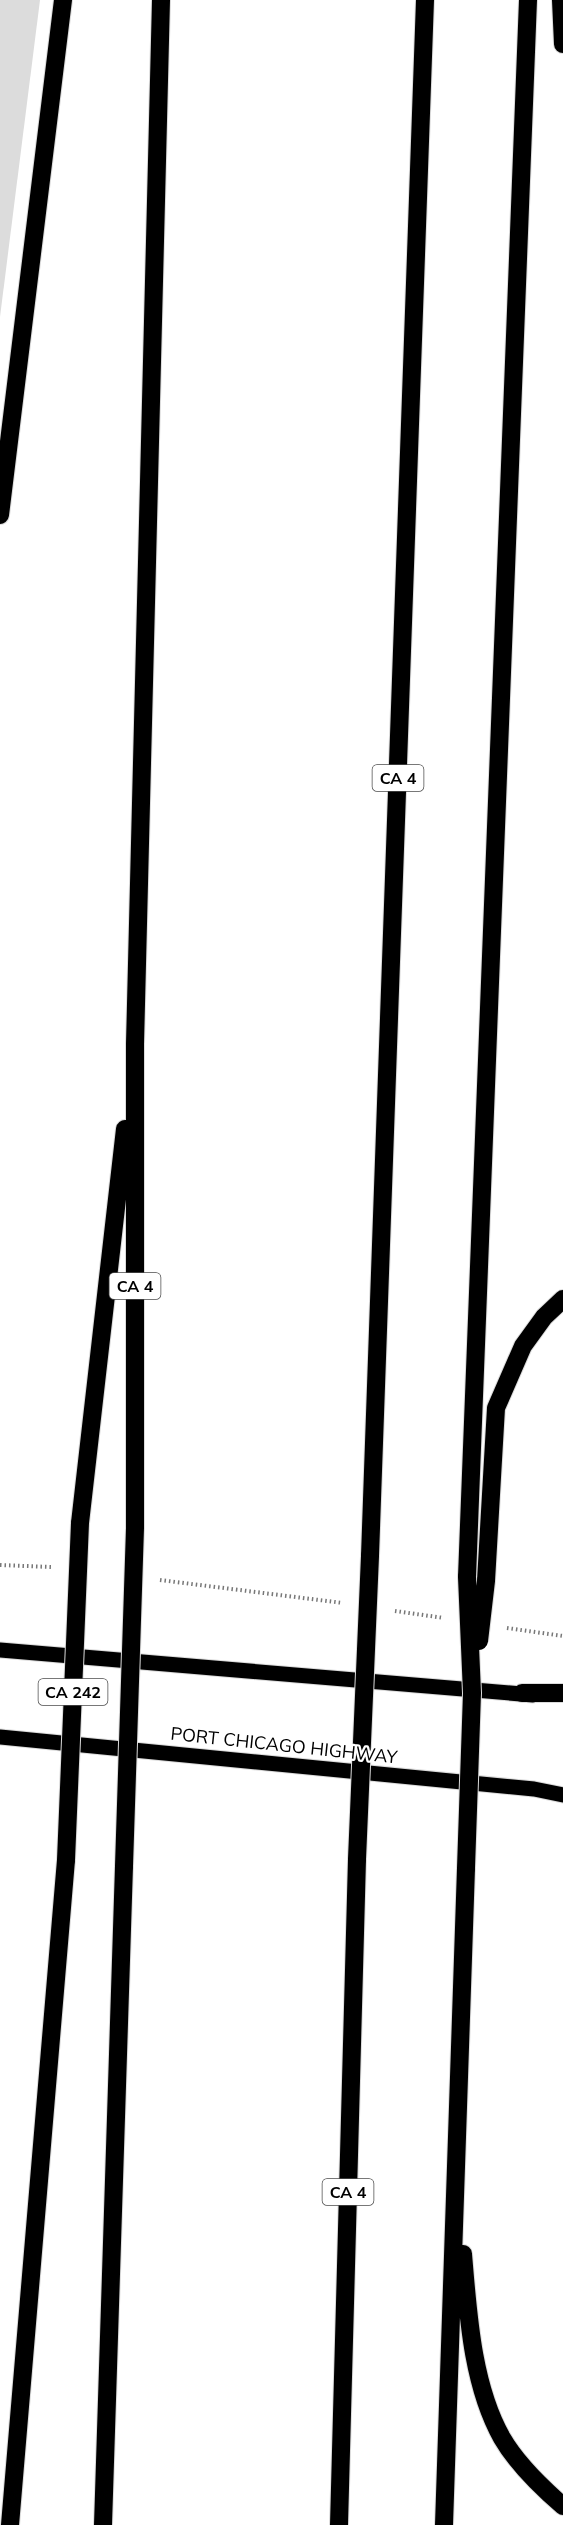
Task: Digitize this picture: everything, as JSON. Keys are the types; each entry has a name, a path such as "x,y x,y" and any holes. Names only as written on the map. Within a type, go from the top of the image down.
{"highway":[{"path":"0,515 63,0"},
{"name":"CA 4","path":"103,2525 135,1528 135,1044 161,0"},
{"name":"CA 4","path":"339,2525 357,1859 370,1556 425,0"},
{"path":"444,2525 472,1694 467,1577 528,0"},
{"path":"561,0 563,44"},
{"name":"CA 242","path":"10,2525 66,1860 80,1523 135,1044"},
{"path":"472,1694 486,1581 496,1408 523,1346 544,1317 563,1299"},
{"path":"522,1693 563,1693"},
{"path":"456,2171 470,2331 481,2385 501,2437 534,2481 563,2506"}],"main road":[{"path":"0,1650 522,1693 563,1700"},
{"name":"PORT CHICAGO HIGHWAY","path":"0,1737 534,1789 563,1795"}],"path":[{"path":"0,1565 56,1568"},
{"path":"149,1579 346,1603"},
{"path":"391,1610 448,1619"},
{"path":"506,1628 563,1636"}],"shaded area":[{"path":"0,0 40,0 0,317"}]}
